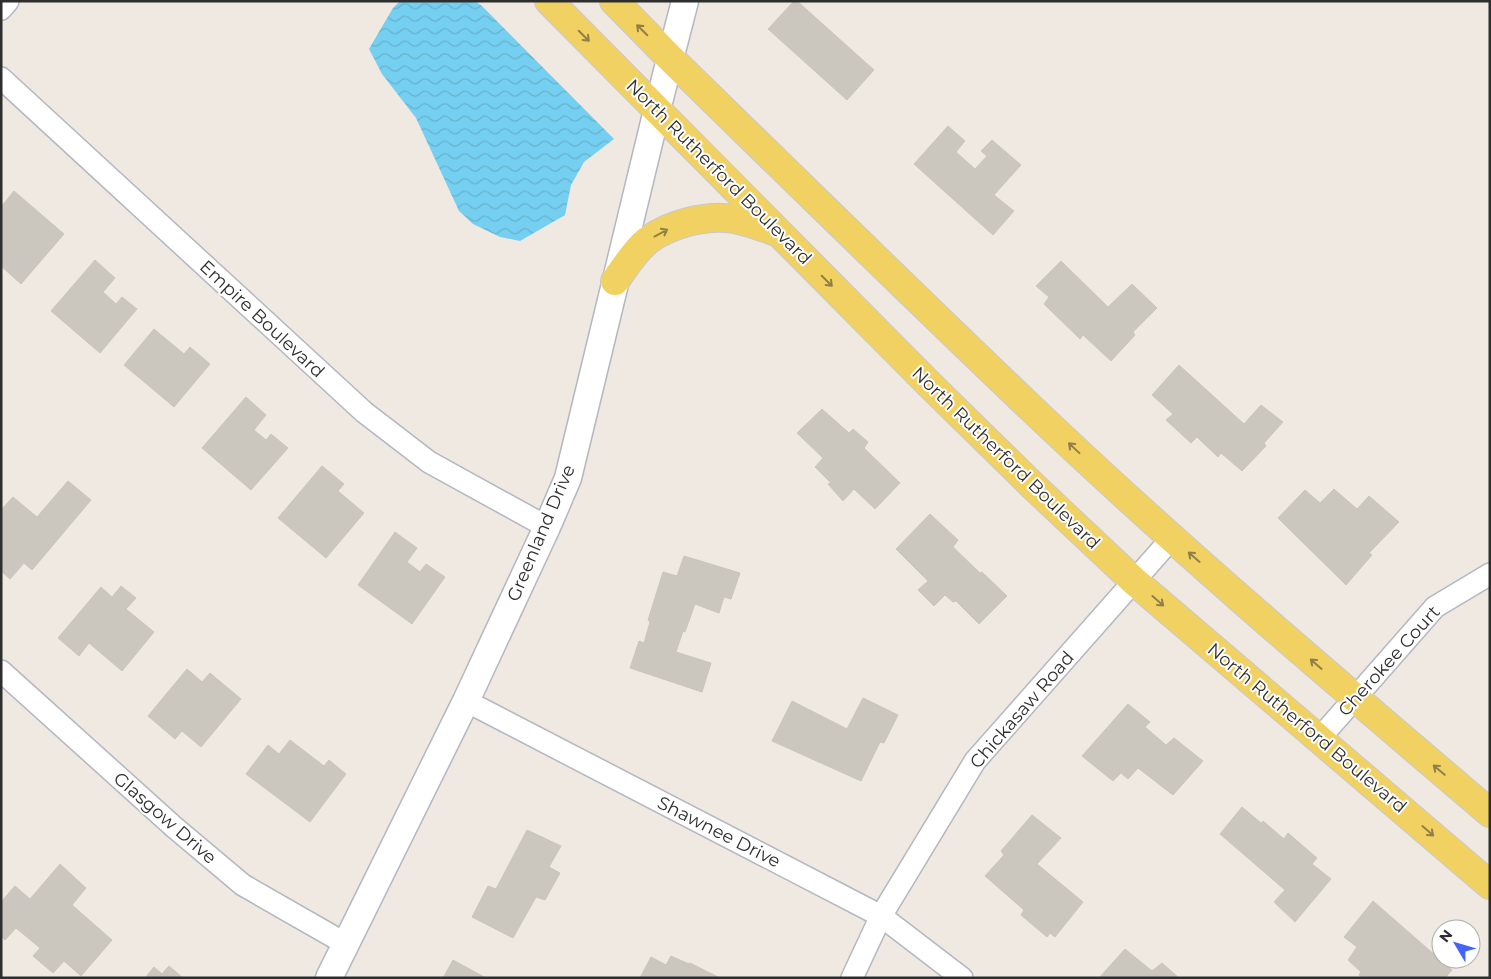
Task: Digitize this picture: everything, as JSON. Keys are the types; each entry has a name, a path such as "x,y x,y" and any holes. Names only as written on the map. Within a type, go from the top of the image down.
{"main road":[{"name":"North Rutherford Boulevard","path":"549,1 1033,486 1134,581 1490,885"},
{"path":"614,1 670,58 1033,410 1172,538 1490,813"},
{"path":"616,280 646,242 678,225 715,218 734,219 781,234"}],"street":[{"path":"1,9 8,1"},
{"name":"Greenland Drive","path":"329,978 466,701 568,478 657,110 686,1"},
{"name":"Empire Boulevard","path":"1,78 364,412 428,462 547,527"},
{"name":"Chickasaw Road","path":"852,978 881,916 975,761 1172,538"},
{"name":"Cherokee Court","path":"1319,739 1435,606 1490,574"},
{"name":"Glasgow Drive","path":"1,671 174,827 243,885 346,944"},
{"name":"Shawnee Drive","path":"466,701 881,916 962,978"}],"water":[{"path":"400,1 475,1 614,139 584,162 571,185 565,215 520,241 500,237 473,224 459,211 416,118 382,74 369,49 393,8"}],"building":[{"path":"794,1 797,1 874,70 847,100 768,29"},
{"path":"948,126 965,141 956,152 975,169 987,156 981,151 992,140 1021,165 994,195 1014,211 993,235 914,164"},
{"path":"14,191 64,234 21,284 1,266 1,207"},
{"path":"95,260 115,278 103,292 116,304 122,297 137,309 100,353 51,311"},
{"path":"1061,261 1108,307 1132,284 1157,308 1133,332 1135,335 1111,361 1083,335 1080,339 1044,304 1049,297 1036,286"},
{"path":"154,329 184,354 190,347 210,364 174,407 124,365"},
{"path":"1179,365 1244,424 1261,405 1283,422 1264,443 1266,446 1242,471 1221,453 1218,457 1197,437 1191,443 1166,420 1173,414 1152,395"},
{"path":"246,397 266,415 254,430 266,440 271,434 288,448 251,490 202,448"},
{"path":"822,409 849,433 853,429 868,442 864,448 900,483 875,509 854,489 843,501 828,484 831,483 815,467 823,458 797,433"},
{"path":"322,466 344,484 338,491 364,513 326,558 278,518"},
{"path":"68,481 91,500 32,570 24,563 10,579 1,571 1,510 13,497 37,517"},
{"path":"1334,489 1357,509 1369,496 1399,522 1369,553 1372,555 1346,585 1278,518 1305,490 1320,503"},
{"path":"930,514 958,540 953,547 1007,596 979,624 956,601 953,602 945,595 934,606 918,590 928,581 896,549"},
{"path":"395,532 417,548 407,562 420,572 426,564 445,577 412,624 358,585"},
{"path":"684,556 740,573 731,599 724,597 719,613 695,604 676,652 711,663 702,692 630,668 639,641 644,643 650,622 648,620 663,572 677,576"},
{"path":"121,586 136,598 126,609 154,632 122,671 89,643 79,656 58,638 101,587 112,597"},
{"path":"187,669 202,682 210,673 241,699 201,747 182,731 175,739 148,716"},
{"path":"863,698 898,715 884,743 880,742 861,781 772,741 792,701 847,729"},
{"path":"1128,704 1150,722 1145,727 1166,745 1174,738 1203,761 1173,795 1138,768 1128,779 1121,773 1113,781 1082,756"},
{"path":"290,740 324,766 329,760 346,774 310,822 246,774 268,745 279,754"},
{"path":"1242,807 1261,823 1263,821 1284,839 1288,833 1317,858 1312,864 1331,879 1295,922 1274,902 1285,890 1220,834"},
{"path":"1032,815 1061,838 1037,864 1083,902 1055,937 1050,933 1047,937 1021,915 1024,910 985,876 1004,855 1001,851"},
{"path":"527,830 561,846 549,867 560,873 545,900 536,897 513,938 472,917 488,886 496,889"},
{"path":"60,864 86,888 72,905 112,940 81,976 64,961 53,973 33,956 40,948 16,928 5,940 1,936 1,902 15,886 30,899"},
{"path":"1373,901 1431,952 1431,969 1452,970 1445,978 1363,978 1359,975 1361,972 1348,960 1357,947 1344,937"},
{"path":"1125,949 1152,971 1162,963 1179,978 1099,978"},
{"path":"671,956 720,978 640,978 651,957 666,965"},
{"path":"453,960 486,978 443,978"},
{"path":"169,966 183,978 145,978 154,967 162,974"}]}
